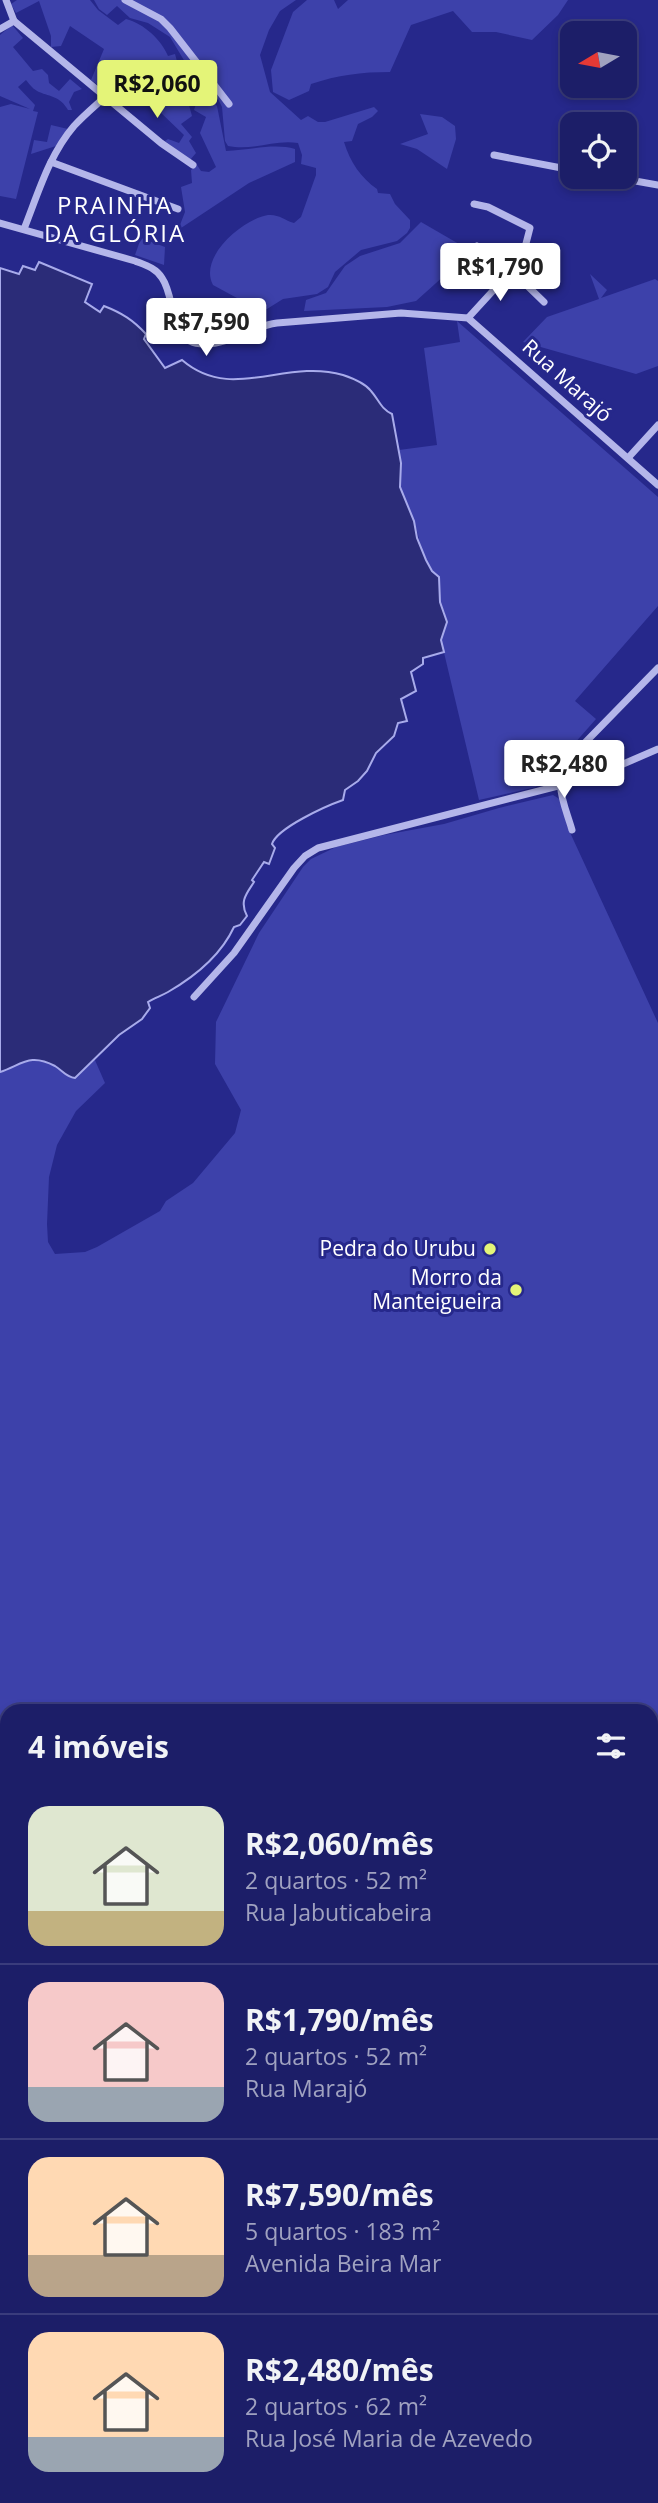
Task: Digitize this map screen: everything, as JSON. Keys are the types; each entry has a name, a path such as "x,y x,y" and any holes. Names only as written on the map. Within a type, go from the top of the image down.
{"street":[{"path":"6,0 14,20 161,143 193,165"},
{"path":"125,0 160,19 229,104"},
{"path":"0,29 14,20"},
{"path":"24,229 51,162 74,126 106,96"},
{"path":"494,155 560,168"},
{"path":"51,162 177,209"},
{"path":"637,181 658,185"},
{"path":"0,223 152,268 162,277 179,330 190,341 205,344 277,323 401,313 468,318 522,259 530,228 488,207 474,204"},
{"path":"477,246 511,270 544,302"},
{"name":"Rua Marajó","path":"468,318 658,485"},
{"path":"628,458 658,425"},
{"path":"572,830 560,786 561,772 572,756 658,667"},
{"path":"194,997 234,953 294,868 305,856 318,848 593,778 658,749"}],"shaded area":[{"path":"17,0 90,0 98,10 118,25 126,19 139,24 156,38 168,56 175,54 192,116 181,124 192,137 189,141 196,153 190,160 165,141 168,139 179,143 184,135 158,110 165,101 160,90 145,91 142,77 129,77 109,93 91,80 104,49 70,26 61,46 51,47 51,36 39,1 16,13 11,4"},
{"path":"94,0 296,0 280,11 269,30 260,55 270,92 301,120 308,116 318,122 325,122 374,107 378,111 358,124 352,141 344,142 361,175 378,193 390,194 395,204 410,220 407,233 397,241 361,250 335,272 328,287 317,294 283,299 267,309 251,312 248,304 213,285 210,274 212,263 217,252 236,232 268,215 294,223 301,217 316,168 301,164 302,155 298,143 228,146 225,141 222,107 218,99 209,86 191,72 170,37 148,23 130,18 117,6 107,15 99,9"},
{"path":"307,0 334,0 338,9 348,0 568,0 558,15 532,40 496,32 472,32 453,11 411,25 390,72 350,75 321,81 311,84 309,91 289,100 273,92 271,70 293,12"},
{"path":"12,25 23,38 13,47 33,71 42,69 48,75 49,83 59,91 70,79 82,89 74,92 69,102 72,110 68,110 58,99 37,91 26,80 18,87 35,105 33,111 38,112 16,199 0,196 0,107 11,104 30,109 0,96 0,35"},
{"path":"181,59 188,73 217,106 226,151 287,147 295,149 295,162 249,183 178,230 185,212 181,187 192,183 191,170 197,165 201,171 209,172 216,167 200,133 206,117 194,110 197,101 188,87"},
{"path":"420,114 442,117 455,126 456,139 447,169 417,149 400,144 428,134"},
{"path":"51,125 68,129 56,146 31,154 34,140 47,142"},
{"path":"421,222 478,255 468,277 455,266 416,301 387,307 304,311 306,300 326,293 345,266 360,256 400,243"},
{"path":"141,238 165,247 164,265 135,255"},
{"path":"39,262 92,284 85,302 100,312 104,306 127,317 146,334 144,339 165,368 182,360 201,372 220,378 239,379 321,371 347,376 368,388 392,414 401,463 400,487 426,560 439,577 440,602 447,622 441,640 444,652 423,658 423,664 411,672 416,691 401,699 407,721 398,723 394,736 376,753 367,771 345,790 343,800 303,818 276,838 272,844 275,848 269,864 264,862 252,880 254,882 245,898 247,916 240,925 234,927 222,947 187,979 148,1002 150,1008 142,1019 119,1035 75,1078 39,1060 27,1061 0,1072 0,268 19,274 23,266 35,270"},
{"path":"590,274 607,290 601,298 655,279 658,281 658,366 636,374 523,342 547,317 599,299"},
{"path":"457,321 658,497 658,606 575,701 596,719 536,787 479,800 441,640 445,613 440,602 439,577 425,557 400,479 399,450 437,445 424,348 460,342"},
{"path":"0,576 376,753 367,771 345,790 343,800 303,818 276,838 272,844 275,848 269,864 264,862 252,880 254,882 245,898 247,916 240,925 234,927 219,950 195,975 148,1002 150,1008 142,1019 94,1058 105,1083 76,1111 57,1145 49,1177 48,1242 55,1254 85,1252 160,1211 166,1201 193,1183 235,1133 241,1110 215,1064 216,1022 259,933 311,859 336,847 444,824 553,795 563,801 567,826 658,1023 658,1704 0,1704"}],"place":[{"name":"Pedra do Urubu","path":"490,1249"},
{"name":"Morro da Manteigueira","path":"516,1290"}],"district":[{"name":"PRAINHA DA GLÓRIA","path":"115,220"}]}
